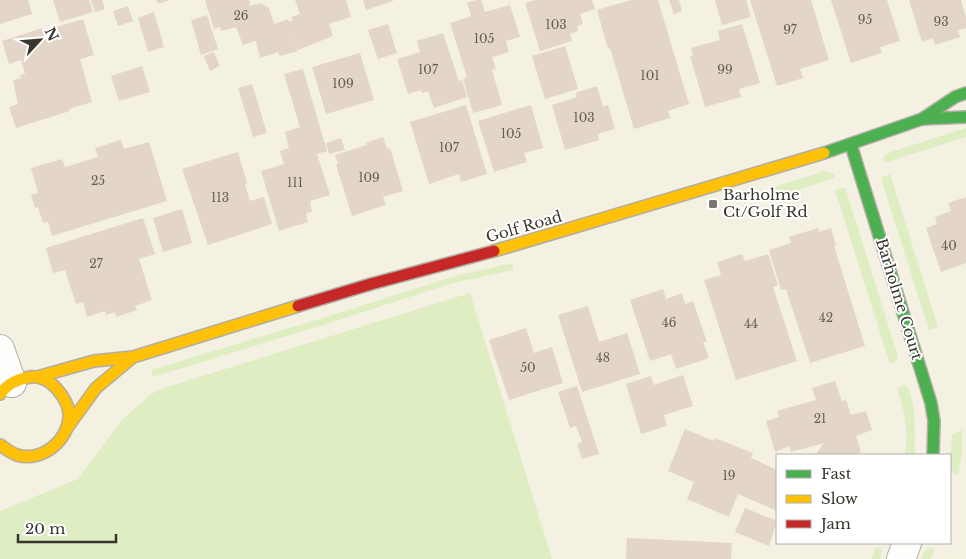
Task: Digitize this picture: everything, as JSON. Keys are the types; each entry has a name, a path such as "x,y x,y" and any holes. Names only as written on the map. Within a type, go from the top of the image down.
{"street":[{"name":"Golf Road","path":"16,385 94,360 133,357 371,284 519,245 851,145 922,119 955,97 966,93"},
{"name":"Golf Road","path":"922,119 966,117"},
{"name":"Barholme Court","path":"851,145 931,403 934,421 932,454"},
{"path":"0,349 16,385 49,381 59,390 66,402 67,428"},
{"name":"Golf Road","path":"0,458 31,457 43,454 54,448 96,388 133,357"},
{"path":"0,445 8,452 19,456"},
{"path":"901,559 907,544"}],"green space":[{"path":"966,128 966,137 887,162 883,161 885,155 891,152"},
{"path":"825,171 835,174 835,178 772,198 770,190 774,187"},
{"path":"890,174 938,327 929,330 882,182 882,177"},
{"path":"845,188 847,193 898,357 896,361 890,364 835,190"},
{"path":"513,263 513,270 453,283 153,377 151,370 452,277"},
{"path":"470,293 552,559 0,559 0,511 78,479 122,420 151,394 164,388"},
{"path":"904,385 907,386 910,394 914,411 915,454 905,454 905,421 897,388"},
{"path":"962,430 962,452 958,476 951,471 952,434"},
{"path":"876,547 882,550 880,559 871,559"},
{"path":"929,548 935,548 931,559 921,559 924,551"}],"building":[{"path":"0,0 28,0 32,14 0,24"},
{"path":"53,0 89,0 93,12 60,22"},
{"path":"91,0 102,0 105,9 95,12"},
{"path":"156,0 170,0 158,4"},
{"path":"205,0 249,0 250,6 261,3 269,8 274,24 288,19 289,22 293,21 291,17 300,14 295,0 346,0 351,17 329,24 333,36 298,50 293,33 298,51 280,56 278,52 260,58 256,41 243,45 236,27 221,31 220,27 214,29"},
{"path":"363,0 393,0 393,1 366,10"},
{"path":"481,0 485,12 510,5 520,37 506,41 509,52 492,57 496,69 492,70 502,105 473,113 463,79 467,77 450,23 471,16 467,3"},
{"path":"535,0 592,0 595,9 580,14 583,24 577,26 578,31 570,34 572,41 540,51 525,3"},
{"path":"631,0 658,0 689,104 668,111 670,118 634,129 597,10"},
{"path":"669,0 679,0 682,11 674,14"},
{"path":"715,0 746,0 751,17 722,25"},
{"path":"750,0 811,0 829,60 800,69 803,78 777,86"},
{"path":"831,0 887,0 900,41 880,47 882,53 851,63"},
{"path":"909,0 961,0 966,17 966,28 958,30 960,37 935,45 933,38 922,42"},
{"path":"128,6 133,21 118,26 113,11"},
{"path":"154,12 164,47 148,52 138,18"},
{"path":"207,15 218,49 201,55 191,20"},
{"path":"83,19 94,55 80,59 92,102 16,128 9,107 18,104 13,80 21,78 20,75 25,74 21,60 9,64 2,41 42,28 43,31"},
{"path":"388,24 397,53 378,59 368,30"},
{"path":"742,24 760,83 739,89 741,97 705,107 690,56 693,55 691,48 720,40 718,31"},
{"path":"443,33 459,81 462,80 467,97 434,108 428,91 422,93 421,90 408,94 397,59 420,52 417,41"},
{"path":"565,46 578,89 545,99 532,56"},
{"path":"214,52 220,66 210,71 204,56"},
{"path":"360,53 374,100 326,114 312,67"},
{"path":"142,66 150,92 119,101 111,76"},
{"path":"303,69 327,151 317,154 330,195 310,201 312,212 306,213 308,222 279,231 261,171 284,164 280,151 289,148 285,132 300,127 284,74"},
{"path":"252,84 267,133 253,137 238,88"},
{"path":"597,86 603,107 608,105 615,129 598,134 599,140 565,150 552,105 577,97 575,93"},
{"path":"466,105 487,174 461,182 459,174 429,184 410,122"},
{"path":"531,105 543,148 524,153 527,162 494,172 478,121"},
{"path":"383,137 387,149 390,148 403,191 383,197 386,205 352,216 336,165 338,164 335,155 367,145 366,143"},
{"path":"341,138 345,150 329,154 326,143"},
{"path":"121,140 124,149 149,142 167,201 52,236 48,222 43,223 38,207 35,208 31,195 38,193 31,168 62,159 65,167 98,157 95,148"},
{"path":"238,152 250,201 264,197 272,224 208,245 182,169"},
{"path":"966,197 966,263 941,272 926,228 937,224 935,217 951,211 948,203"},
{"path":"182,209 192,243 163,252 153,218"},
{"path":"143,218 155,254 139,259 152,300 135,306 137,310 116,317 115,312 106,315 105,311 87,317 83,302 76,304 65,270 53,273 46,248"},
{"path":"818,228 819,232 831,228 836,245 834,246 865,346 810,363 786,289 781,290 769,250 791,243 789,237"},
{"path":"742,254 745,261 768,254 778,285 773,287 797,361 736,380 704,280 721,275 717,262"},
{"path":"663,289 666,299 682,293 685,304 693,301 707,342 703,342 709,358 676,369 671,354 650,361 630,300"},
{"path":"588,306 599,342 627,333 640,374 582,392 558,315"},
{"path":"526,328 534,353 552,347 563,383 509,400 489,340"},
{"path":"683,375 693,406 664,415 667,426 641,434 626,384 651,376 654,385"},
{"path":"835,381 842,401 846,400 851,415 866,411 872,430 856,436 861,452 856,454 816,454 824,443 791,452 789,446 775,452 766,421 779,417 777,411 816,400 812,388"},
{"path":"577,386 599,454 582,459 577,444 582,442 576,426 570,428 558,392"},
{"path":"685,429 714,441 715,438 753,453 751,458 776,470 776,511 738,494 729,517 687,499 694,482 668,471"},
{"path":"745,508 776,521 769,546 735,532"},
{"path":"627,538 732,543 731,559 626,559"}],"traffic: fast":[{"path":"824,153 922,119 955,97 966,93"},
{"path":"922,119 966,117"},
{"path":"851,145 931,403 934,421 933,454"}],"traffic: slow":[{"path":"494,251 824,153"},
{"path":"37,377 94,361 133,357 298,306"},
{"path":"67,428 96,388 133,357"},
{"path":"0,394 6,387 21,379 30,377 41,378 59,392 66,403 69,413 65,432 60,440 45,452 26,457 17,455 0,445"}],"traffic: jam":[{"path":"298,306 494,251"}],"place":[{"name":"Barholme Ct/Golf Rd","path":"713,204"}]}
